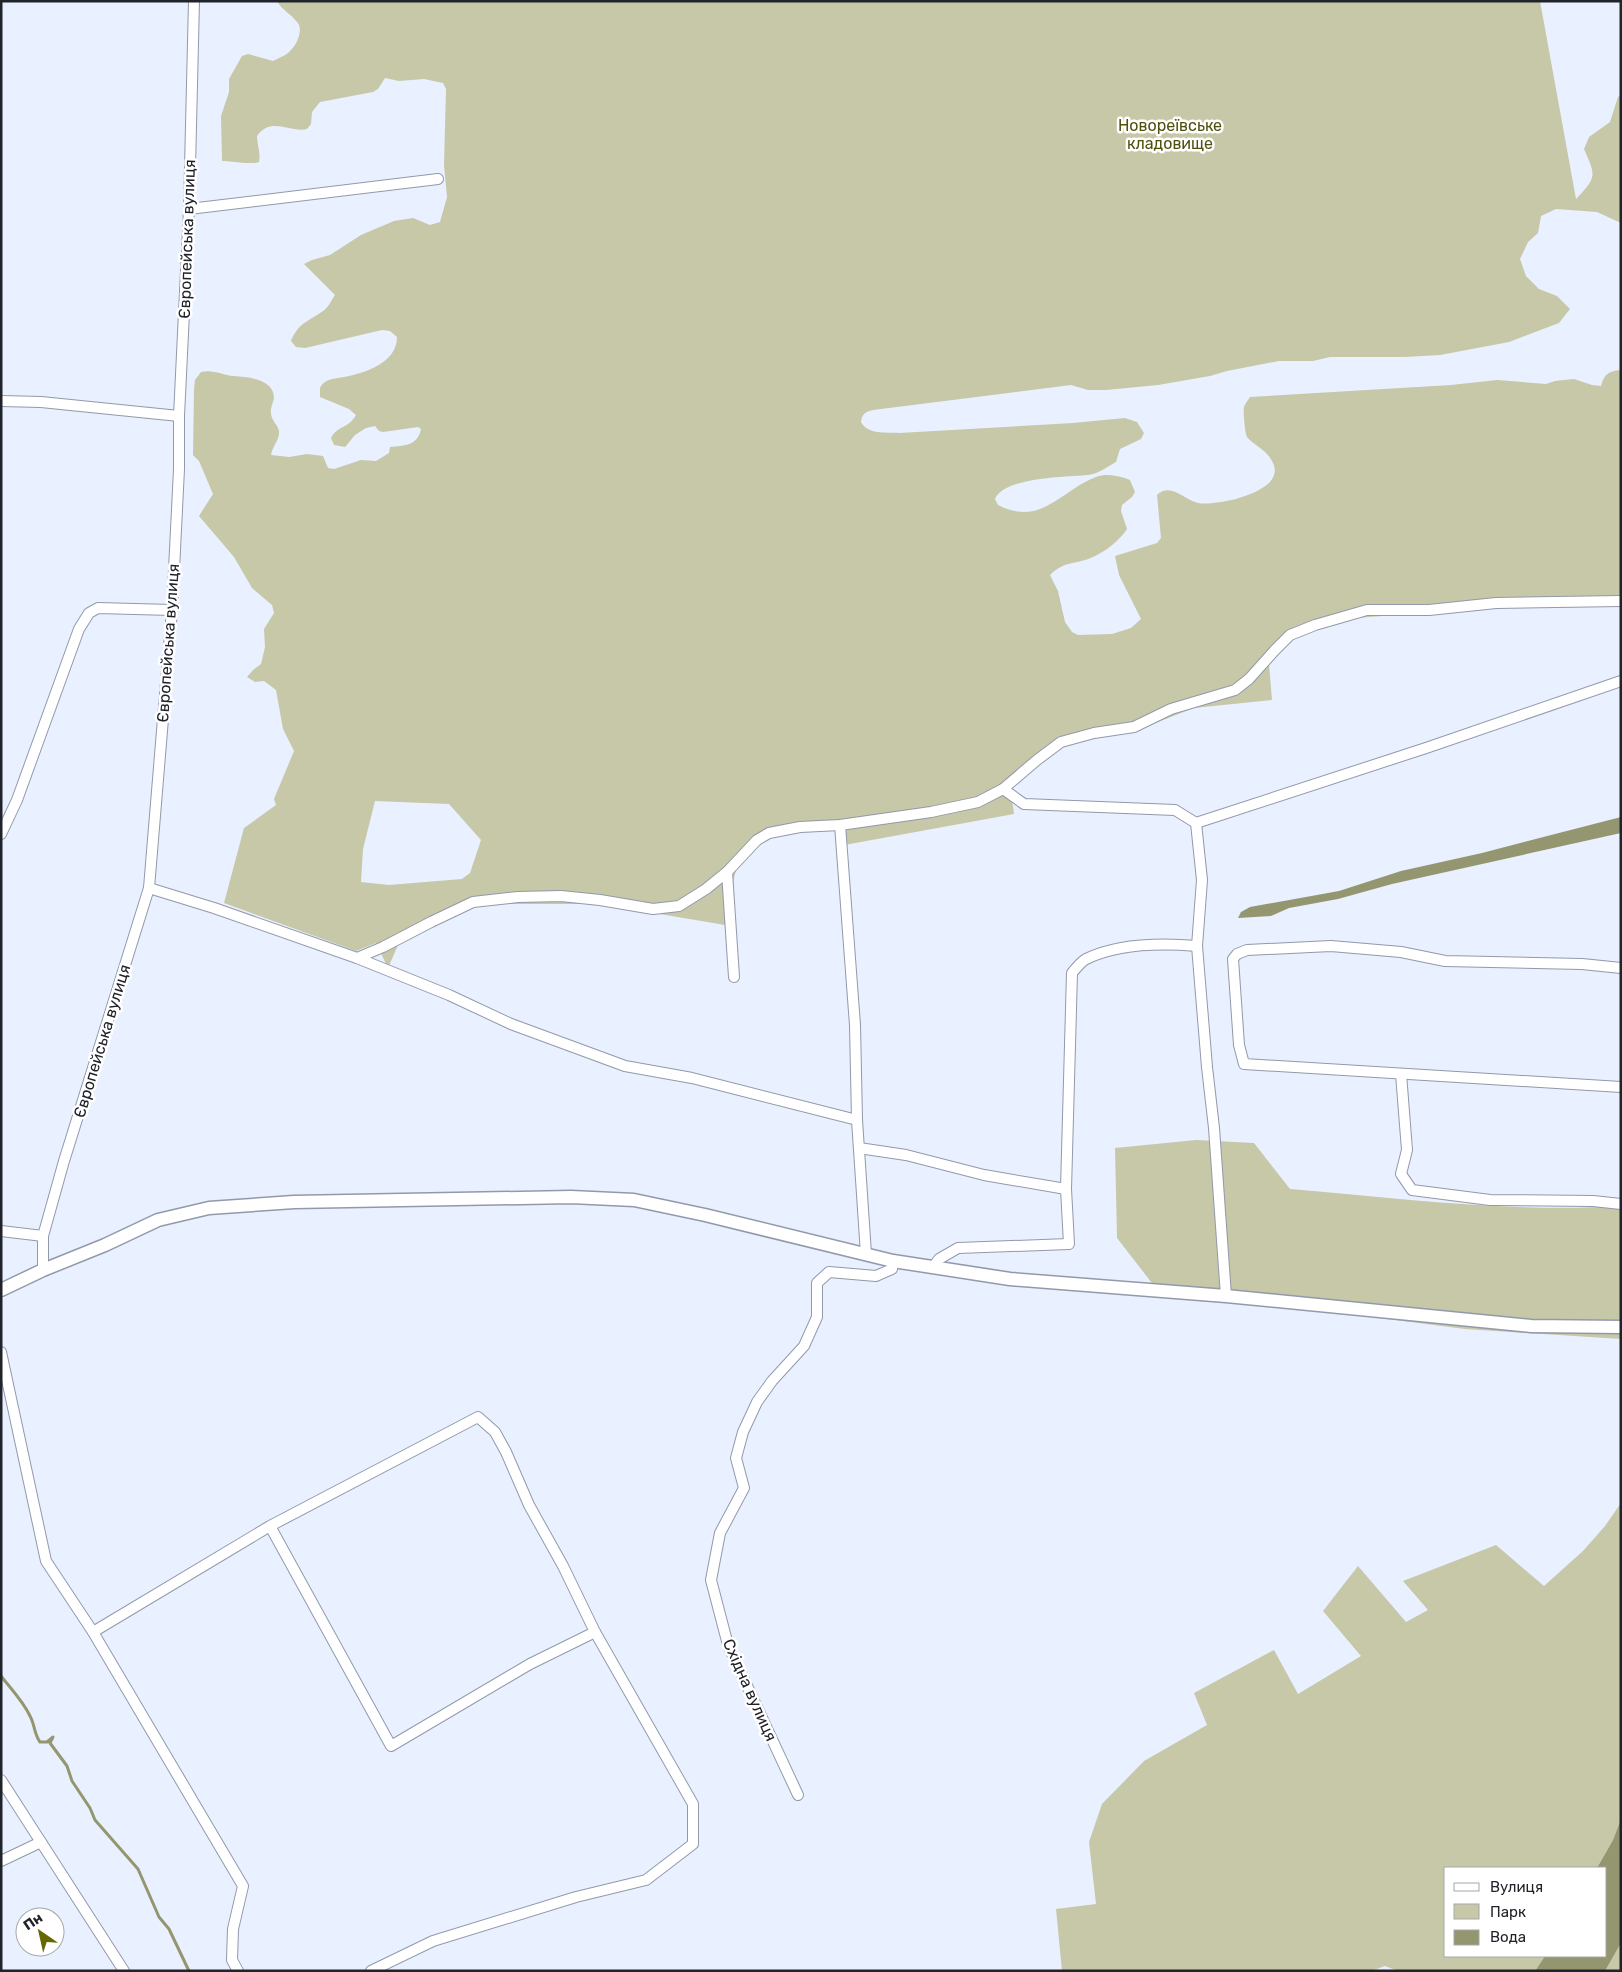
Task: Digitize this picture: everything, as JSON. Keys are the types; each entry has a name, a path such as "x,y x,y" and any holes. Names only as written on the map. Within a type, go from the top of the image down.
{"main road":[{"path":"1,1290 43,1270 82,1256 158,1220 209,1208 304,1202 571,1197 634,1200 893,1261 1010,1279 1226,1296 1531,1326 1621,1327"}],"street":[{"name":"Європейська вулиця","path":"43,1270 43,1236 64,1160 149,888 172,610 189,210 194,1"},
{"path":"189,210 438,178"},
{"path":"1,401 41,402 179,416"},
{"path":"357,958 473,902 518,897 561,896 654,909 679,906 706,889 727,872 757,840 769,833 800,827 840,825 931,812 978,802 1003,789 1061,742 1094,733 1134,726 1172,709 1235,690 1249,679 1290,635 1314,625 1367,610 1429,610 1496,603 1621,601"},
{"path":"1,834 17,800 78,629 89,613 98,608 172,610"},
{"path":"1196,824 1621,681"},
{"path":"1003,789 1024,804 1175,810 1196,824"},
{"path":"1196,824 1202,880 1197,946 1214,1128 1226,1296"},
{"path":"840,825 855,1025 857,1120 866,1254"},
{"path":"727,872 734,977"},
{"path":"149,888 357,958 449,995 511,1024 625,1066 692,1078 857,1120"},
{"path":"933,1267 939,1260 958,1248 1069,1244 1066,1189 1072,973 1084,960 1120,948 1175,944 1197,946"},
{"path":"1621,968 1582,964 1445,961 1401,952 1331,946 1247,950 1237,954 1232,959 1238,1045 1244,1064 1621,1087"},
{"path":"1402,1074 1407,1150 1401,1174 1412,1190 1490,1200 1593,1200 1621,1204"},
{"path":"859,1148 906,1155 984,1175 1066,1189"},
{"path":"1,1231 43,1236"},
{"name":"Східна вулиця","path":"798,1795 728,1645 711,1580 720,1533 744,1488 736,1458 743,1432 757,1402 772,1380 804,1346 817,1316 817,1283 829,1272 876,1276 892,1269 893,1261"},
{"path":"1,1352 46,1561 93,1632 243,1886 233,1929 232,1960 238,1971"},
{"path":"93,1632 270,1526 478,1417 495,1432 529,1505 563,1566 594,1632 693,1804 693,1844 646,1880 576,1897 433,1941 371,1971"},
{"path":"270,1526 391,1746 530,1664 594,1632"},
{"path":"1,1780 124,1971"},
{"path":"1,1861 41,1842"}],"green space":[{"name":"Новореївське кладовище","path":"277,1 1540,1 1576,199 1591,181 1591,165 1584,149 1589,137 1610,122 1618,97 1621,95 1621,223 1597,212 1556,209 1541,216 1538,233 1528,242 1520,259 1526,276 1539,289 1557,296 1570,309 1559,323 1509,342 1440,355 1330,357 1313,361 1279,361 1158,385 1106,390 1088,390 1071,385 873,410 864,414 861,422 872,431 899,433 1073,423 1125,418 1137,422 1144,433 1141,439 1120,449 1116,462 1102,470 1088,475 1023,482 1010,486 995,499 998,505 1013,511 1026,512 1038,510 1050,504 1096,477 1105,475 1130,480 1135,492 1122,505 1121,511 1127,529 1120,538 1098,555 1061,567 1050,575 1058,591 1065,622 1072,632 1078,635 1112,634 1131,628 1141,619 1119,575 1115,556 1157,543 1161,538 1157,495 1167,490 1198,503 1207,504 1236,499 1254,492 1263,488 1274,476 1275,469 1272,461 1246,435 1244,407 1250,397 1451,385 1497,380 1546,384 1574,379 1601,386 1603,379 1607,375 1619,370 1621,373 1621,606 1490,608 1342,619 1301,631 1268,652 1272,700 1194,708 1137,730 1061,745 1010,784 1014,814 839,846 837,830 758,836 740,853 732,887 731,926 600,904 462,904 402,936 388,968 376,943 356,951 224,903 244,828 276,805 274,799 294,751 283,729 276,690 264,681 255,682 247,677 261,664 265,647 264,629 274,613 272,605 252,588 234,557 199,516 213,494 199,461 193,455 195,380 201,372 210,371 253,378 270,387 274,398 271,416 279,431 271,455 289,457 307,454 323,456 328,468 334,469 361,460 376,461 389,453 390,447 410,444 419,434 421,429 418,427 383,432 379,431 375,426 366,428 355,435 345,447 334,445 331,438 337,431 350,423 356,415 349,409 320,397 320,388 327,381 361,373 386,360 396,346 397,337 390,331 382,330 305,348 296,347 291,341 297,330 325,310 335,295 304,264 330,255 361,235 394,221 413,218 430,225 440,222 447,197 444,165 446,89 443,83 424,79 399,81 385,78 378,89 373,92 320,102 312,112 311,124 307,129 301,130 274,126 262,130 257,136 260,155 259,162 222,161 221,116 229,92 229,79 242,56 248,54 273,61 288,53 299,37 299,25","holes":["375,801 449,804 481,840 470,873 462,879 389,885 361,882 363,849"]},
{"path":"1196,1140 1254,1143 1290,1189 1455,1204 1538,1208 1621,1206 1621,1339 1465,1329 1325,1311 1162,1296 1117,1238 1115,1148"},
{"path":"1621,1503 1621,1819 1613,1840 1598,1867 1444,1867 1444,1957 1544,1957 1535,1971 1398,1971 1385,1966 1371,1971 1062,1971 1056,1909 1096,1904 1089,1842 1102,1804 1144,1761 1207,1725 1194,1693 1274,1650 1298,1694 1361,1656 1323,1611 1358,1566 1406,1622 1428,1610 1403,1581 1496,1545 1544,1586 1583,1551 1605,1526"},
{"path":"1621,1943 1621,1971 1605,1971"}],"water":[{"path":"1621,817 1621,833 1392,884 1338,899 1289,908 1271,916 1238,918 1241,912 1250,907 1339,891 1401,871 1482,853"},
{"path":"1621,1819 1621,1943 1605,1971 1535,1971 1544,1957 1607,1957 1607,1867 1598,1867 1613,1840"}],"waterway":[{"path":"1,1676 32,1719 40,1742 47,1742 53,1737 50,1743 67,1766 72,1781 90,1808 95,1820 138,1869 159,1917 169,1929 189,1971"}]}
